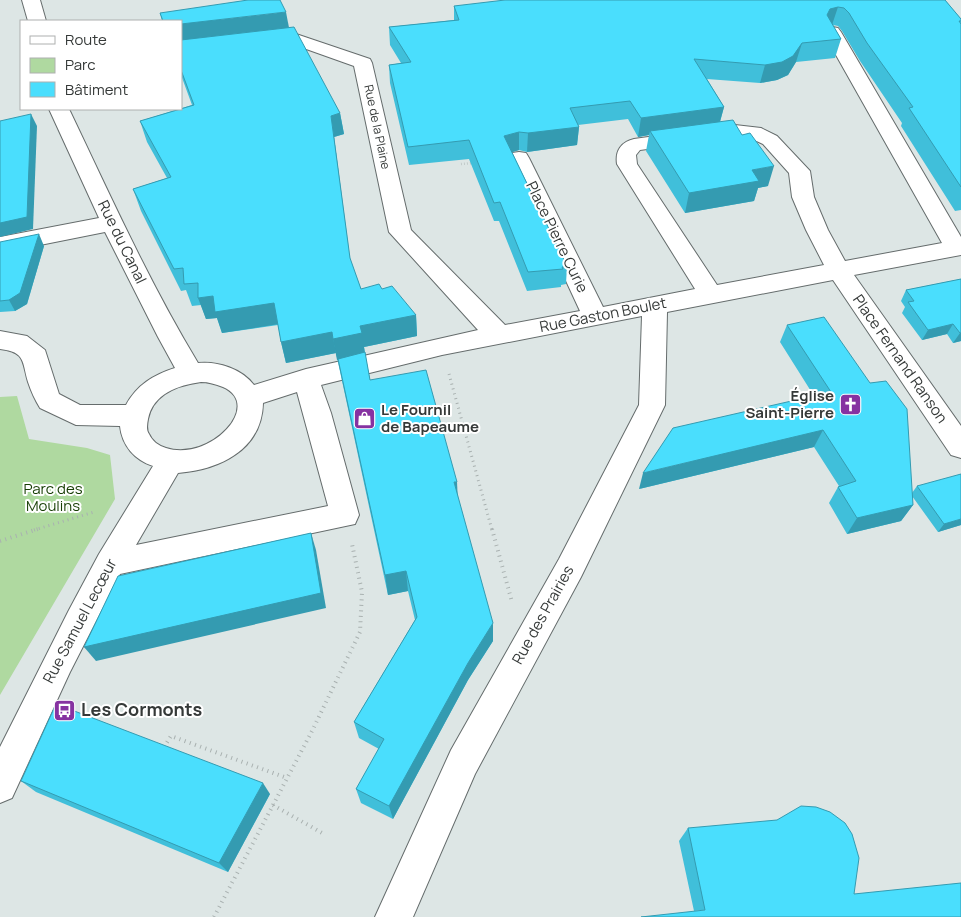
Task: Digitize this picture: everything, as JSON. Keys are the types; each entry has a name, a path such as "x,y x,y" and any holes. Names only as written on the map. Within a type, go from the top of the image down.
{"street":[{"path":"31,0 37,20"},
{"path":"832,32 958,248"},
{"name":"Rue de la Plaine","path":"248,45 296,39 363,63 400,232 492,328 502,335"},
{"name":"Rue du Canal","path":"59,110 112,224 170,337 191,372"},
{"name":"Place Fernand Ranson","path":"711,295 628,164 626,154 634,145 735,131 754,132 770,140 799,171 803,198 817,230 839,271 961,447"},
{"name":"Place Pierre Curie","path":"519,158 595,316"},
{"path":"0,245 112,224"},
{"name":"Rue Gaston Boulet","path":"249,397 306,378 442,346 958,248"},
{"name":"Rue des Prairies","path":"394,917 463,762 524,648 570,568 652,405 655,305"},
{"path":"0,340 18,342 36,357 41,381 49,401 76,416 135,416"},
{"path":"191,372 213,372 232,378 245,390 249,397 251,405 248,423 237,440 228,447 206,458 183,462 161,459 144,449 135,433 135,416 141,403 151,391 169,379 191,372"},
{"path":"110,563 345,515 318,413 306,378"},
{"name":"Rue Samuel Lecœur","path":"0,786 71,636 139,512 171,461"}],"path":[{"path":"442,346 524,648"},
{"path":"0,541 94,512"},
{"path":"214,917 287,778 360,632 362,592 345,515"},
{"path":"162,751 171,736 287,778"},
{"path":"273,805 322,833"}],"green space":[{"name":"Parc des Moulins","path":"17,396 29,439 87,448 110,455 115,499 0,695 0,397"}],"building":[{"path":"248,0 280,0 286,12 182,24 182,20 163,20 160,13"},
{"path":"505,0 945,0 961,19 959,21 961,24 961,187 909,108 913,107 867,43 849,13 844,8 838,7 830,9 827,15 841,39 802,43 793,56 782,62 765,65 694,59 724,107 641,118 630,101 570,108 579,127 528,133 519,132 504,136 567,266 562,267 563,269 528,272 500,202 494,203 469,140 408,147 389,65 411,62 389,27 459,20 454,6"},
{"path":"294,27 340,113 331,116 350,258 361,289 379,284 382,289 392,286 416,315 360,326 362,333 333,339 332,332 281,342 274,303 215,312 213,296 198,298 198,283 184,284 183,268 174,269 133,189 171,177 140,121 194,105 182,73 182,40"},
{"path":"31,114 27,217 0,223 0,121"},
{"path":"733,120 742,135 750,133 774,166 752,170 759,181 689,193 650,131"},
{"path":"39,234 20,293 9,300 0,301 0,242"},
{"path":"961,279 961,333 953,324 928,330 908,302 914,301 906,290"},
{"path":"824,317 870,383 886,381 907,409 913,505 857,518 838,487 856,481 823,430 643,473 673,428 831,392 787,325"},
{"path":"365,352 370,380 426,370 457,482 454,482 493,623 468,663 389,806 356,789 384,739 354,722 417,617 406,571 385,575 338,359"},
{"path":"961,474 961,519 944,524 917,486"},
{"path":"311,533 321,593 84,647 118,576"},
{"path":"56,704 263,783 219,863 21,781"},
{"path":"801,806 816,807 830,812 845,823 852,834 859,858 854,894 961,883 961,917 641,917 705,910 688,828 777,820"}],"place":[{"name":"Église Saint-Pierre","path":"850,405"},
{"name":"Le Fournil de Bapeaume","path":"365,419"},
{"name":"Les Cormonts","path":"65,710"}]}
